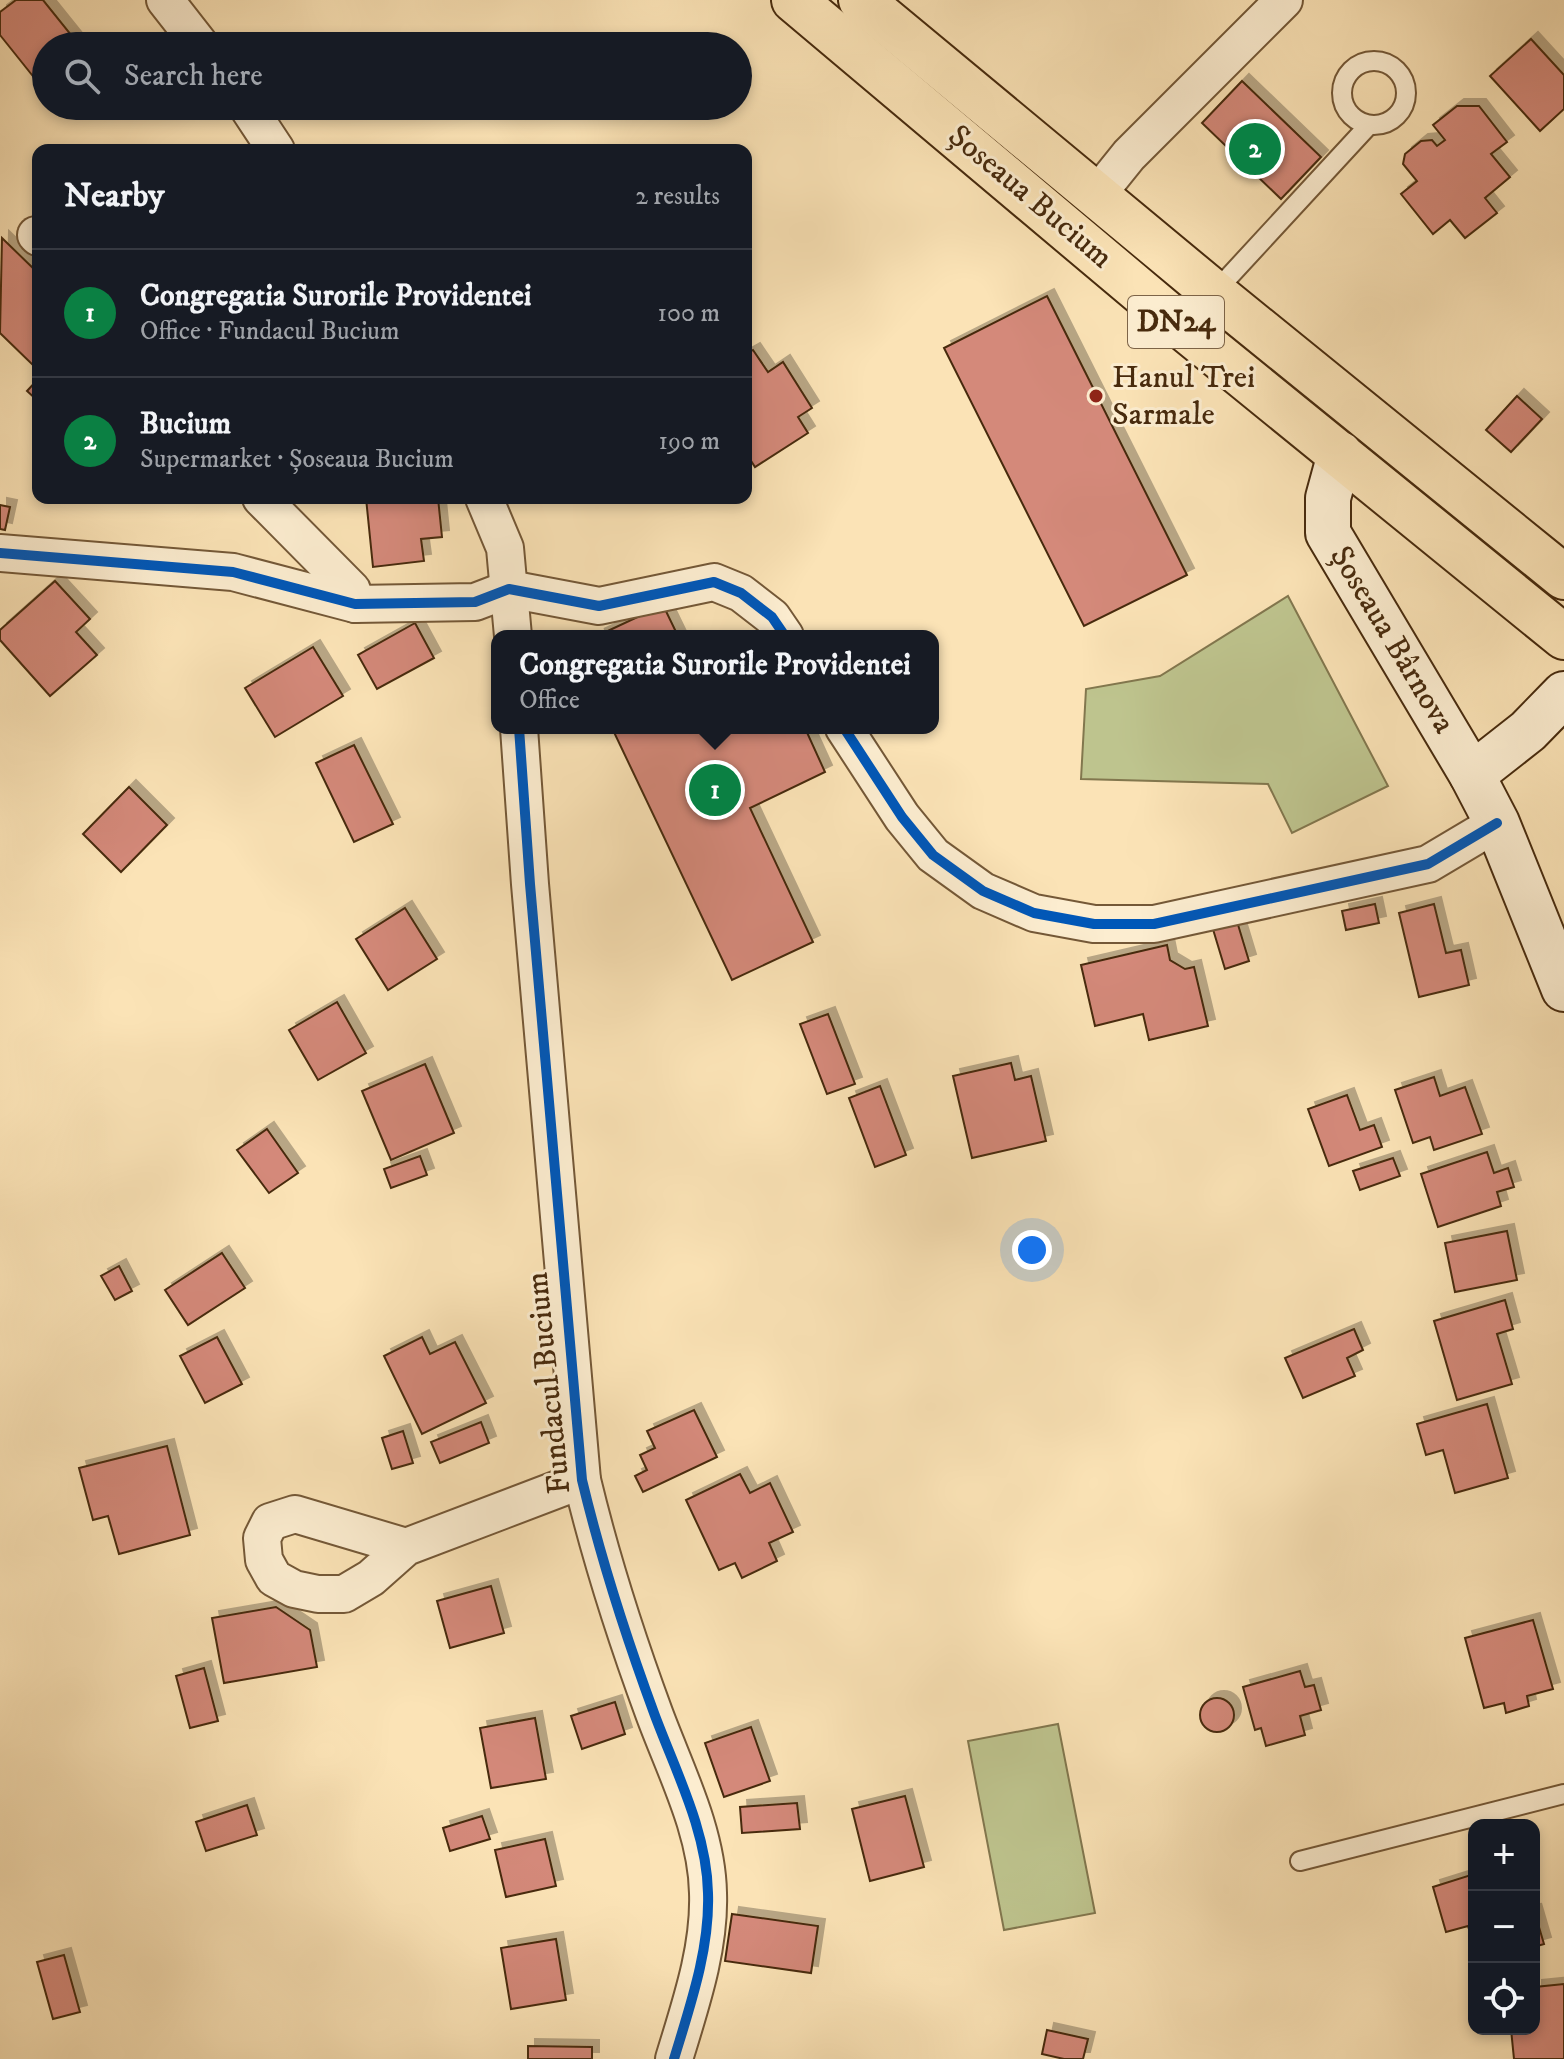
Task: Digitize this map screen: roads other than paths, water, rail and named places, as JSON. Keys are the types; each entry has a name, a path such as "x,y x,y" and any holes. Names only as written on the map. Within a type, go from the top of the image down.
{"main road":[{"name":"Șoseaua Bucium","path":"794,0 1179,324 1564,637"},
{"name":"Șoseaua Bucium","path":"861,0 1214,293 1564,577"},
{"name":"Șoseaua Bârnova","path":"1340,454 1328,498 1328,533 1472,775 1497,823 1564,989"},
{"path":"1472,775 1528,731 1564,694"}],"street":[{"path":"165,0 190,32"},
{"path":"1096,196 1129,155 1284,0"},
{"path":"256,120 272,144"},
{"path":"267,504 352,590 355,604"},
{"path":"487,504 505,548 512,630"},
{"path":"0,553 233,572 355,604 475,602 509,589 599,606 714,582 741,593 772,617 781,630"},
{"name":"Fundacul Bucium","path":"519,734 532,916 582,1480 601,1554 649,1700 700,1839 708,1892 703,1949 674,2059"},
{"path":"848,734 902,817 933,855 983,891 1034,913 1094,924 1154,924 1428,864 1497,823"},
{"path":"406,1547 582,1480"}],"lane":[{"path":"1214,293 1369,125"},
{"path":"1300,1861 1564,1794"}],"place":[{"name":"Bucium","path":"1255,149"},
{"name":"Hanul Trei Sarmale","path":"1096,396"},
{"name":"Congregatia Surorile Providentei","path":"715,790"}]}
